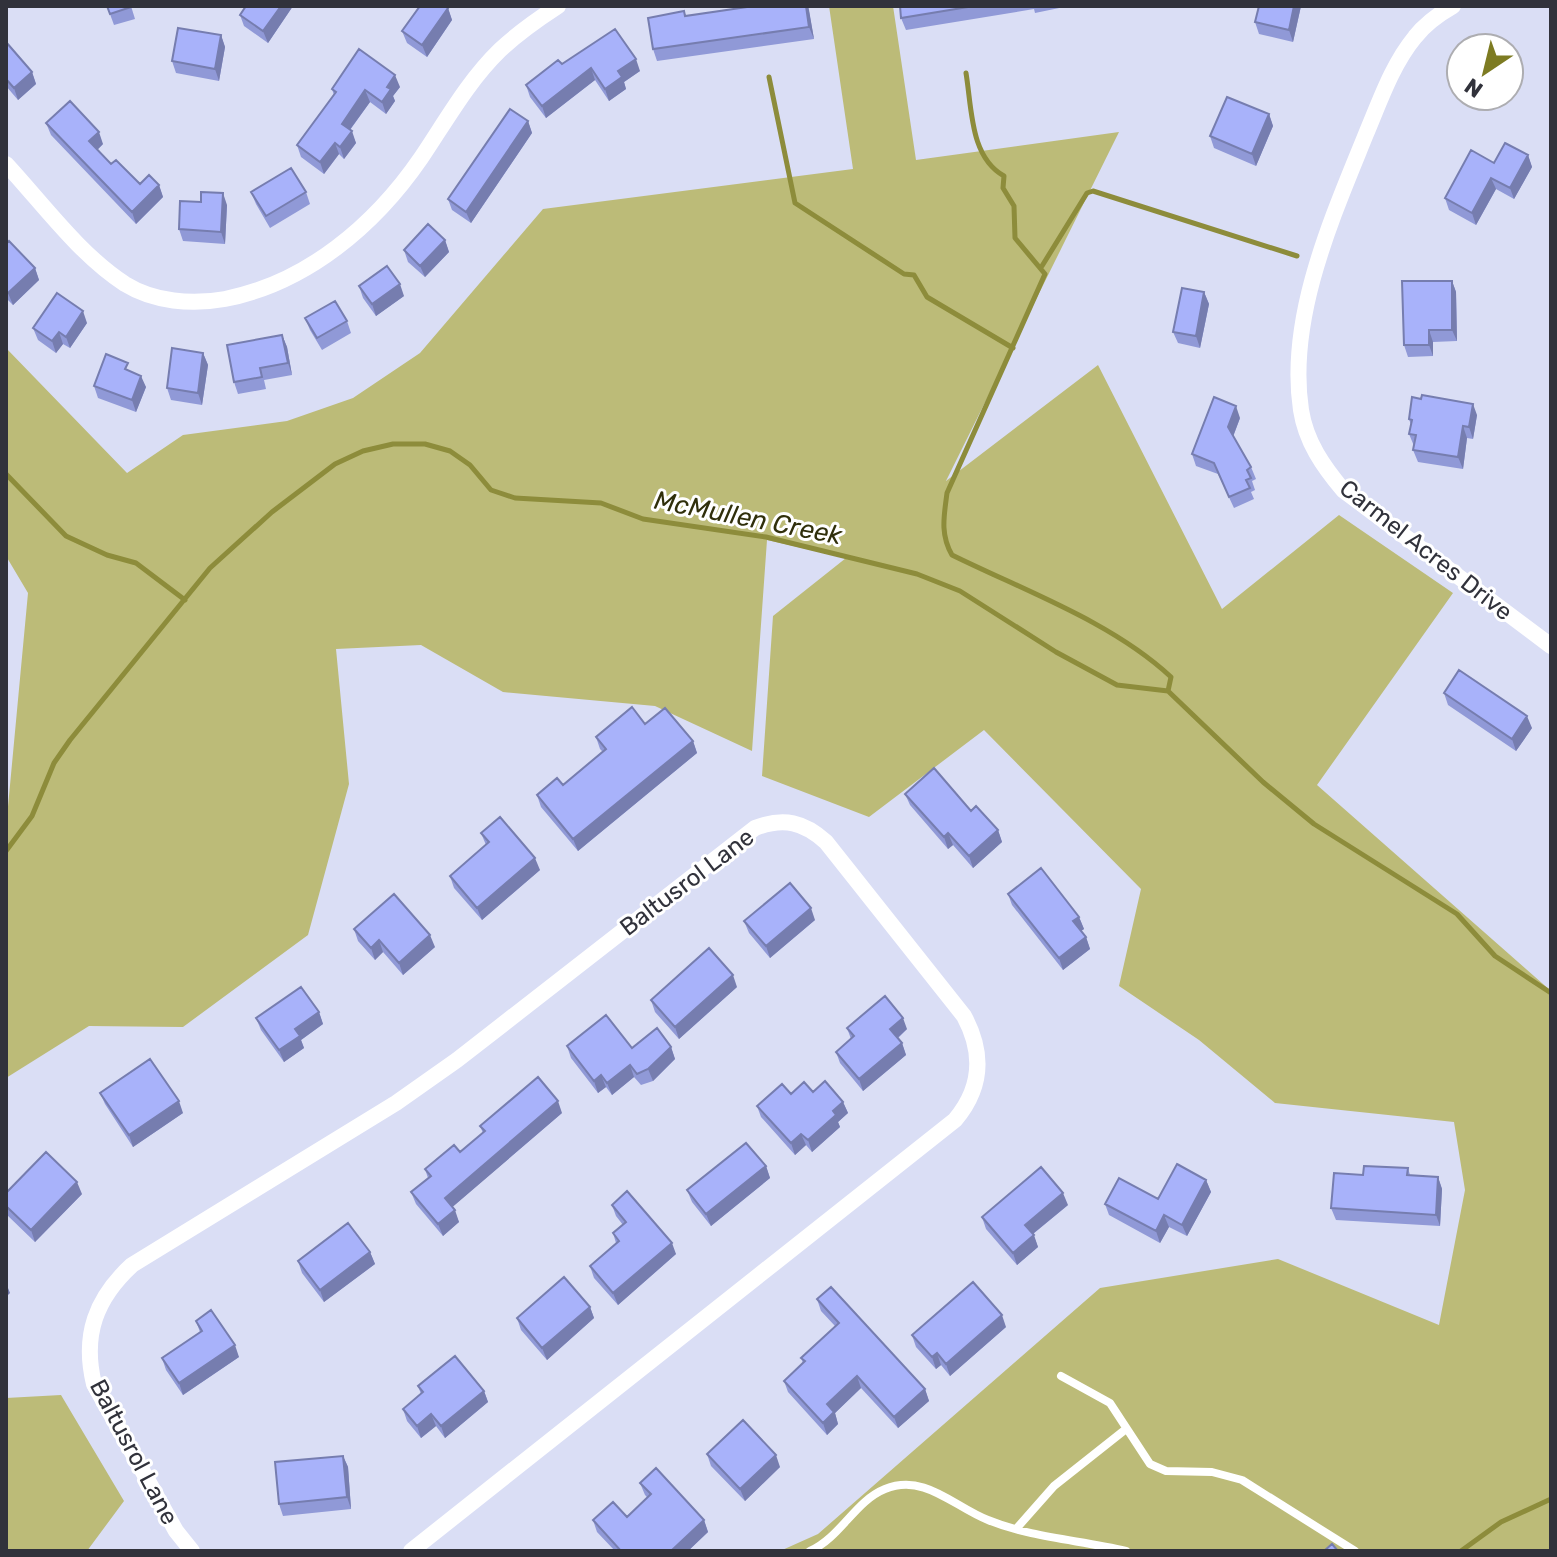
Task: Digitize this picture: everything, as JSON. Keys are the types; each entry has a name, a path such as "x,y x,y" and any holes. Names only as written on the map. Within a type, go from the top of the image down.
{"street":[{"path":"6,164 96,261 127,286 183,302 242,296 308,267 360,230 391,198 483,70 530,25 558,6"},
{"name":"Carmel Acres Drive","path":"1453,6 1424,27 1396,65 1343,190 1324,244 1303,332 1299,368 1301,410 1318,459 1343,490 1551,646"},
{"name":"Baltusrol Lane","path":"192,1551 176,1531 94,1384 90,1367 90,1332 95,1313 113,1283 132,1265 396,1103 445,1069 755,828 790,821 804,825 826,842 964,1016 973,1032 979,1070 966,1107 955,1120 411,1551"}],"lane":[{"path":"1061,1376 1102,1396 1144,1458 1160,1470 1221,1473 1242,1480 1355,1551"},
{"path":"1016,1529 1054,1486 1126,1429"},
{"path":"810,1551 824,1544 869,1499 900,1484 921,1486 945,1495 983,1519 1016,1529 1126,1551"}],"shaded area":[{"path":"829,6 893,6 916,160 1119,132 946,481 1098,365 1222,609 1339,515 1453,593 1317,785 1551,991 1551,1551 780,1551 818,1534 1100,1288 1278,1259 1439,1325 1465,1190 1454,1122 1275,1103 1199,1040 1119,986 1141,889 984,730 869,817 762,776 773,616 846,558 767,540 752,751 655,706 503,692 421,645 336,649 349,784 308,935 183,1027 89,1026 6,1078 6,828 28,593 6,556 6,348 127,473 183,435 287,421 353,398 420,353 543,209 853,169"},
{"path":"61,1395 124,1501 87,1551 6,1551 6,1398"}],"building":[{"path":"107,6 131,6 131,7 110,14"},
{"path":"246,6 281,6 263,31 240,15"},
{"path":"420,6 448,8 422,45 402,31"},
{"path":"754,6 806,6 809,27 653,49 648,18 684,11 685,16"},
{"path":"900,6 974,6 901,18"},
{"path":"1259,6 1294,6 1289,30 1255,22"},
{"path":"178,28 221,35 215,69 172,61"},
{"path":"615,29 636,59 618,71 622,77 605,89 591,68 542,106 526,85 558,60 562,64"},
{"path":"6,42 32,72 14,88 6,79"},
{"path":"359,49 395,75 387,87 391,89 382,102 365,90 342,124 352,131 340,147 335,143 320,162 297,145 336,92 332,89"},
{"path":"1227,97 1269,114 1252,154 1210,136"},
{"path":"70,101 99,132 89,141 111,164 116,160 140,184 149,175 159,185 132,212 46,123"},
{"path":"510,109 528,121 466,212 448,199"},
{"path":"1505,143 1528,155 1510,188 1491,178 1472,213 1445,198 1471,150 1494,163"},
{"path":"291,168 306,192 266,216 251,192"},
{"path":"201,192 223,193 221,232 179,229 180,201 201,202"},
{"path":"428,224 445,240 420,266 404,250"},
{"path":"9,241 35,268 8,293 6,244"},
{"path":"387,266 400,284 372,304 359,286"},
{"path":"1402,281 1452,281 1452,330 1429,330 1429,345 1404,345"},
{"path":"1182,288 1204,292 1196,336 1173,332"},
{"path":"57,293 83,311 66,337 59,332 52,341 33,328"},
{"path":"335,301 347,321 317,338 305,318"},
{"path":"282,335 288,363 260,368 262,377 234,382 227,345"},
{"path":"172,348 203,353 198,393 167,388"},
{"path":"106,354 128,363 125,369 141,376 132,400 94,386"},
{"path":"1422,395 1473,404 1469,427 1463,426 1458,457 1413,450 1416,435 1409,434 1412,397 1421,399"},
{"path":"1214,397 1236,406 1228,427 1251,467 1247,470 1251,478 1246,480 1250,488 1229,497 1214,463 1192,454"},
{"path":"1459,670 1527,716 1512,739 1444,693"},
{"path":"632,707 645,724 665,708 693,741 573,839 537,795 557,778 563,785 606,749 596,737"},
{"path":"934,768 971,811 976,806 998,830 969,856 948,833 944,837 905,794"},
{"path":"500,817 535,858 477,908 450,876 489,842 481,833"},
{"path":"1041,868 1079,917 1073,921 1086,937 1059,958 1008,894"},
{"path":"790,883 811,908 766,946 744,921"},
{"path":"394,894 430,935 399,963 379,940 371,948 354,929"},
{"path":"709,948 733,975 675,1027 651,1000"},
{"path":"301,987 319,1012 295,1029 300,1036 279,1050 256,1018"},
{"path":"885,996 903,1018 890,1029 902,1043 859,1079 836,1052 854,1036 847,1028"},
{"path":"606,1015 632,1048 657,1028 671,1047 648,1069 637,1074 630,1065 607,1083 601,1075 594,1081 567,1046"},
{"path":"150,1059 179,1101 129,1135 100,1093"},
{"path":"538,1077 558,1101 445,1198 455,1210 438,1224 411,1192 431,1176 425,1169 454,1145 460,1152 485,1131 480,1126"},
{"path":"825,1081 843,1102 833,1111 836,1115 808,1140 801,1134 791,1143 757,1106 782,1084 791,1094 804,1082 813,1092"},
{"path":"746,1143 766,1166 706,1214 687,1190"},
{"path":"46,1152 77,1182 31,1230 6,1206 6,1193"},
{"path":"1177,1164 1206,1180 1182,1225 1164,1215 1156,1231 1105,1204 1119,1178 1158,1199"},
{"path":"1364,1166 1408,1168 1407,1175 1438,1177 1436,1215 1331,1208 1334,1173 1363,1175"},
{"path":"1041,1167 1063,1193 1025,1225 1034,1235 1013,1253 982,1217"},
{"path":"627,1191 672,1243 613,1293 590,1266 619,1241 613,1233 626,1222 612,1205"},
{"path":"348,1223 370,1252 320,1290 298,1261"},
{"path":"564,1277 590,1307 542,1348 517,1318"},
{"path":"973,1282 1002,1315 946,1364 937,1353 932,1357 912,1335"},
{"path":"831,1287 925,1389 894,1417 857,1376 827,1404 834,1412 823,1423 784,1381 805,1361 801,1358 839,1323 817,1299"},
{"path":"211,1310 235,1345 179,1383 162,1358 202,1331 196,1321"},
{"path":"455,1356 484,1391 441,1426 431,1414 417,1426 403,1409 423,1392 418,1386"},
{"path":"743,1420 776,1455 740,1489 707,1454"},
{"path":"343,1456 347,1497 279,1504 275,1462"},
{"path":"656,1468 704,1520 671,1551 621,1551 593,1520 613,1502 627,1517 651,1494 640,1483"},
{"path":"1332,1544 1338,1551 1324,1551"}],"waterway":[{"path":"966,73 974,131 985,157 1004,176 1003,188 1014,206 1015,238 1045,274 947,493 946,540 952,555 1067,609 1148,657 1171,677 1168,691"},
{"path":"769,77 795,203 904,274 914,275 927,297 1013,348"},
{"path":"1042,266 1087,193 1093,191 1297,256"},
{"name":"McMullen Creek","path":"6,851 32,816 54,763 70,740 210,568 272,512 335,464 363,451 393,444 425,444 450,451 470,465 491,490 515,498 601,503 643,519 766,537 917,574 960,591 1056,652 1117,685 1168,691 1263,782 1314,824 1457,914 1495,956 1551,993"},
{"path":"6,474 66,536 107,555 136,563 185,600"},
{"path":"1461,1551 1501,1522 1551,1499"}]}
